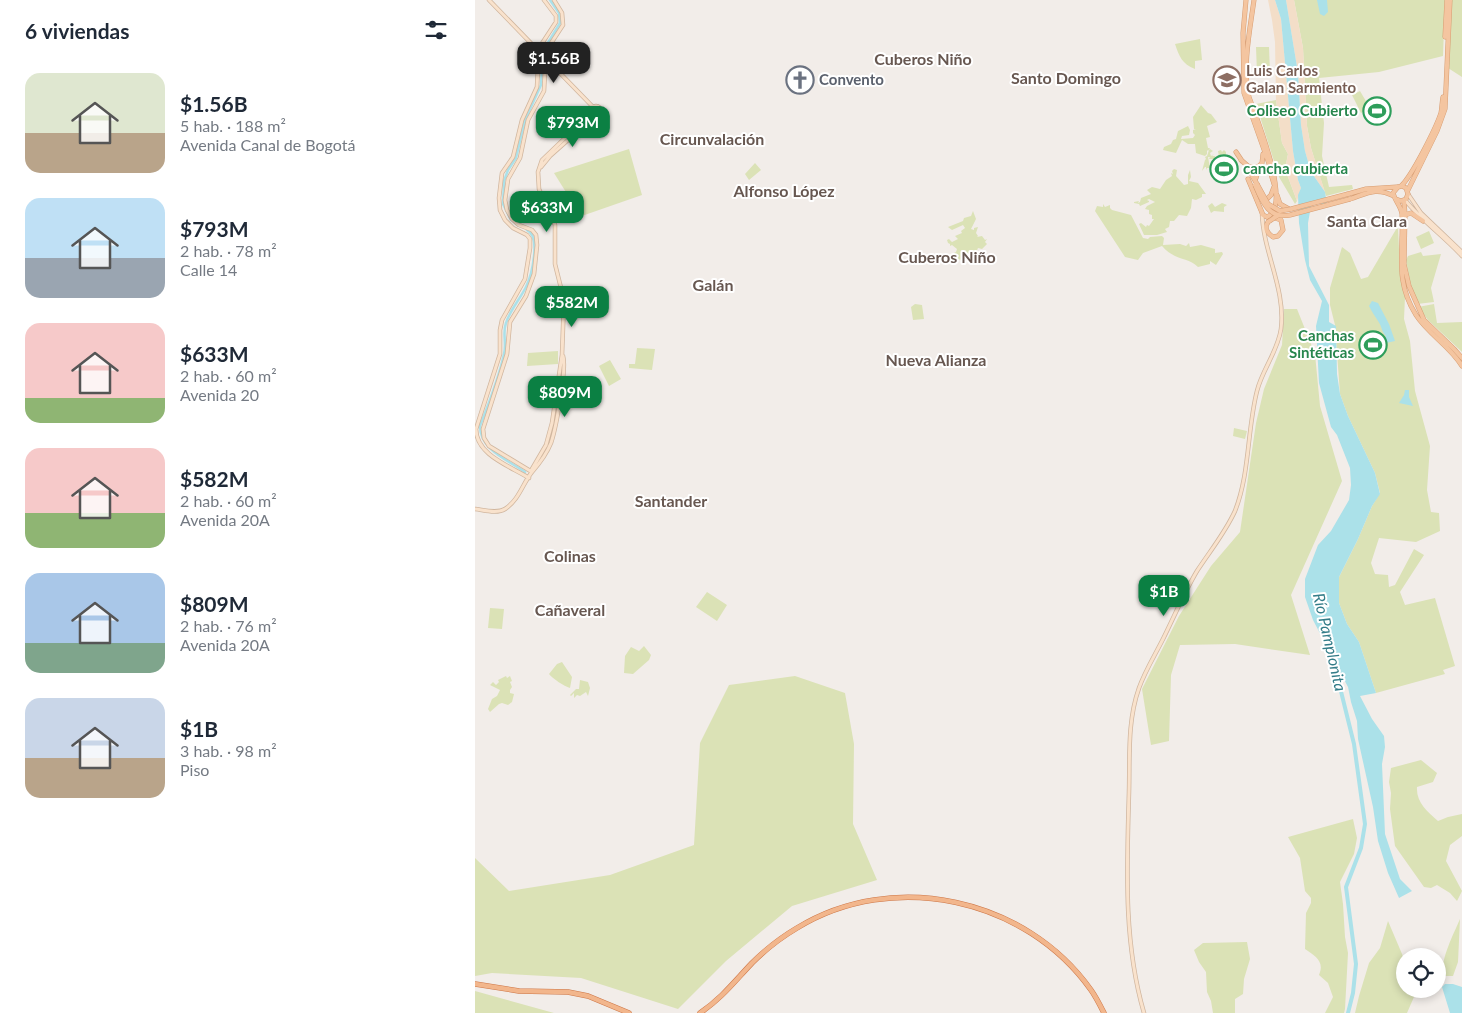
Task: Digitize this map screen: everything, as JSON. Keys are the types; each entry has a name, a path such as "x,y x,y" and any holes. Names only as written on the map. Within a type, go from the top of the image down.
{"highway":[{"path":"700,1013 718,1001 764,952 799,926 842,907 884,898 909,897 944,899 972,905 1000,916 1033,934 1054,950 1078,974 1091,989 1104,1013"},
{"path":"475,984 519,992 569,992 588,996 629,1013"}],"main road":[{"path":"489,0 593,108"},
{"path":"529,478 484,450 478,441 476,429 500,354 502,320 524,283 527,269 530,239 507,222 502,213 499,200 501,176 513,157 522,120 537,88 539,51 556,22 555,15 545,0"},
{"path":"532,472 490,446 484,438 484,425 508,352 509,325 530,288 534,274 536,237 533,231 518,224 509,215 505,202 509,175 519,158 528,120 544,91 544,57 547,48 563,23 563,13 554,0"},
{"path":"1448,0 1441,111 1437,123 1407,180 1395,190 1395,197 1401,210 1403,225 1401,270 1405,289 1417,316 1452,351 1462,366"},
{"path":"1403,225 1405,215 1404,200 1437,131 1445,109 1448,0"},
{"path":"1263,231 1268,217 1274,212 1275,184 1267,148 1247,91 1247,59 1253,1 1249,3 1246,1 1243,33 1244,92 1262,144 1273,175 1275,184 1279,202 1282,206 1291,209"},
{"path":"1244,10 1248,6 1253,10"},
{"path":"539,170 550,156 595,116 599,115 601,110 598,106 593,108"},
{"path":"475,509 497,511 504,509 517,497 529,478 548,439 562,355 564,300 555,264 555,225 539,189 539,170 543,160 583,123 593,108"},
{"path":"591,113 595,116"},
{"path":"1242,162 1250,168 1260,166 1263,158 1262,144"},
{"path":"1236,152 1264,198 1271,207 1280,211 1366,189 1405,187 1421,214 1462,252"},
{"path":"1144,1013 1131,956 1128,912 1129,739 1133,710 1139,689 1195,574 1227,527 1239,496 1256,392 1264,369 1278,340 1281,326 1278,286 1263,231 1262,212 1262,206 1266,200 1272,193 1275,184 1271,174 1265,169 1257,171 1256,183 1264,206 1272,212 1290,215 1350,199 1375,190 1384,191 1404,200 1423,221"},
{"path":"1247,179 1262,212 1268,217 1278,218 1283,224 1282,234 1275,237 1267,232 1266,226 1273,218 1282,215"},
{"path":"1407,180 1411,184"},
{"path":"1266,200 1272,198 1275,202"},
{"path":"1405,215 1411,213 1423,221 1462,256"},
{"path":"1402,261 1421,316 1462,358"}],"green space":[{"path":"1294,0 1445,0 1443,56 1379,72 1319,78 1324,123 1322,156 1329,187 1352,185 1353,189 1326,196 1311,148 1307,126 1303,48"},
{"path":"1451,0 1462,0 1462,77 1448,68"},
{"path":"1200,39 1202,60 1195,61 1195,69 1187,65 1182,59 1175,44"},
{"path":"1256,47 1269,47 1270,73 1257,74"},
{"path":"1237,72 1238,84 1230,85 1228,75"},
{"path":"1360,91 1370,108 1361,113 1352,95"},
{"path":"1276,100 1282,143 1288,154 1285,169 1297,201 1295,204 1279,177 1256,104"},
{"path":"1201,105 1217,122 1207,126 1210,137 1206,138 1208,148 1210,148 1207,150 1207,154 1205,156 1196,153 1195,144 1188,144 1182,140 1176,153 1163,150 1164,147 1176,139 1178,131 1188,126 1190,130 1189,135 1182,136 1181,139 1193,138 1195,135 1193,130 1196,129 1194,129 1193,117"},
{"path":"629,149 642,195 576,218 569,197 554,173"},
{"path":"1209,150 1213,151 1210,153 1211,156 1214,154 1212,156 1215,156 1215,161 1218,164 1214,167 1214,159 1209,159 1210,157 1208,157 1210,168 1206,170 1205,167 1202,171 1205,157"},
{"path":"1218,151 1226,152 1226,157 1229,157 1225,165 1227,173 1233,168 1236,169 1230,176 1224,174 1222,167 1219,168 1218,165 1222,165 1225,161 1225,157 1222,154 1219,157"},
{"path":"755,163 761,170 749,180 745,174"},
{"path":"1174,169 1177,170 1176,176 1184,185 1188,184 1190,170 1191,177 1189,181 1198,183 1206,194 1202,194 1202,197 1196,200 1192,199 1191,208 1187,216 1179,215 1174,221 1170,221 1169,227 1165,229 1167,232 1157,235 1144,235 1139,224 1141,223 1146,227 1147,225 1149,226 1154,219 1149,214 1149,210 1145,209 1155,202 1149,199 1147,200 1149,202 1140,206 1134,202 1139,201 1138,203 1141,198 1151,194 1147,190 1152,187 1160,189 1166,180 1172,176 1171,173 1173,174 1172,171"},
{"path":"1212,203 1215,207 1222,203 1227,205 1224,207 1224,212 1214,211 1211,213 1208,206"},
{"path":"1103,204 1105,207 1110,205 1112,210 1131,215 1143,238 1148,239 1150,237 1162,236 1164,238 1163,245 1180,244 1186,246 1189,243 1190,247 1201,245 1215,249 1215,253 1222,252 1223,254 1216,265 1210,261 1210,264 1198,267 1176,257 1162,246 1143,253 1138,260 1125,257 1095,211 1097,206 1103,207"},
{"path":"973,211 976,219 971,229 974,230 974,228 978,227 977,237 982,236 985,240 987,239 985,242 987,244 982,249 978,248 976,253 971,256 964,253 962,260 958,259 954,253 957,249 952,245 950,246 947,240 949,239 952,242 958,239 955,236 962,233 961,231 965,228 963,225 952,230 948,227 971,216"},
{"path":"1398,226 1400,272 1405,297 1404,319 1410,341 1415,391 1430,446 1427,490 1431,512 1439,513 1440,531 1416,542 1379,538 1371,563 1375,574 1388,575 1389,587 1395,585 1414,549 1424,555 1400,592 1405,605 1435,598 1455,666 1443,670 1445,674 1376,693 1359,642 1347,624 1339,603 1339,577 1380,493 1375,473 1348,416 1340,394 1335,325 1330,305 1330,288 1342,247 1350,253 1361,279 1368,277"},
{"path":"1429,231 1434,243 1421,249 1416,237"},
{"path":"1421,252 1423,256 1441,254 1431,288 1434,302 1417,304 1412,292 1406,260 1408,256"},
{"path":"915,304 922,305 924,319 913,320 911,307"},
{"path":"1434,304 1437,323 1462,322 1462,352 1428,320 1418,307"},
{"path":"1284,309 1297,309 1315,354 1320,406 1342,481 1291,595 1310,655 1235,644 1180,645 1171,675 1169,741 1151,745 1142,689 1179,616 1211,566 1240,532 1256,423 1264,389 1282,345"},
{"path":"637,348 655,349 652,370 629,368 629,364 635,364"},
{"path":"558,351 558,364 527,366 528,353"},
{"path":"610,360 621,379 609,386 599,366"},
{"path":"1234,428 1247,431 1245,439 1233,436"},
{"path":"707,592 727,605 717,621 696,607"},
{"path":"490,608 504,609 502,629 488,628"},
{"path":"644,646 651,655 649,660 633,674 624,673 625,656 631,647 639,651"},
{"path":"562,662 572,677 570,688 549,674 557,664"},
{"path":"506,676 507,678 510,676 512,681 510,682 512,687 510,693 514,694 512,702 508,705 499,704 490,712 488,709 492,699 497,696 500,690 490,685 493,682 496,685 499,682 498,680"},
{"path":"795,676 845,693 854,744 853,824 877,880 792,906 726,961 678,1009 581,978 492,973 475,976 475,858 509,891 610,875 694,845 700,743 729,685"},
{"path":"580,680 588,682 590,688 588,696 586,692 574,698 574,693 570,695 576,689 579,689"},
{"path":"1421,760 1437,773 1433,782 1417,787 1418,797 1423,806 1438,821 1462,814 1462,836 1450,845 1446,861 1462,891 1457,901 1450,893 1437,885 1431,888 1424,887 1395,846 1390,809 1391,793 1389,782 1391,768"},
{"path":"1353,819 1357,838 1354,854 1340,882 1348,953 1345,1009 1344,1013 1325,1013 1333,997 1328,983 1319,975 1321,970 1320,962 1305,949 1306,913 1311,903 1311,898 1305,891 1300,858 1288,837"},
{"path":"1460,919 1458,962 1453,976 1446,976 1446,953"},
{"path":"1388,921 1399,948 1396,948 1396,998 1414,998 1407,1013 1355,1013 1369,963 1380,948"},
{"path":"1247,942 1250,959 1244,979 1243,994 1235,999 1235,1013 1213,1013 1207,992 1206,972 1194,950 1203,943"},
{"path":"475,991 554,1013 475,1013"}],"sand":[{"path":"1268,0 1275,0 1281,19 1293,151 1301,188 1297,201 1285,169 1288,154 1282,143 1276,100 1275,42"},
{"path":"1286,0 1294,0 1303,48 1307,126 1311,148 1325,192 1311,172 1305,151 1301,125 1298,73"}],"water":[{"path":"1275,0 1286,0 1298,73 1301,125 1305,151 1311,172 1325,192 1327,204 1325,208 1320,203 1311,206 1308,223 1309,266 1329,305 1329,322 1336,326 1337,374 1340,394 1348,416 1375,473 1380,494 1372,506 1339,577 1339,603 1347,624 1359,642 1376,693 1360,696 1372,719 1384,736 1385,747 1382,764 1385,834 1400,879 1412,891 1399,898 1388,873 1378,841 1373,807 1358,739 1357,721 1348,687 1313,620 1305,597 1305,579 1318,545 1331,531 1349,500 1351,485 1350,468 1337,435 1331,427 1319,383 1316,326 1322,301 1310,280 1299,223 1298,195 1301,188 1293,151 1281,19"},
{"path":"1317,0 1327,0 1328,12 1324,16 1320,14"},
{"path":"1372,301 1378,303 1395,341 1386,343 1384,340 1386,336 1369,306"},
{"path":"1405,390 1409,390 1409,397 1413,406 1399,403"},
{"path":"1446,984 1462,987 1462,1013 1450,1013 1445,998"}],"waterway":[{"path":"511,220 503,204 504,181 508,170 516,158 525,120 541,85 543,51 560,23 559,13 550,0"},
{"path":"525,472 496,454 490,448 481,434 480,426 502,363 505,350 504,331 506,323 531,274 534,240 527,230"},
{"name":"Río Pamplonita","path":"1331,651 1354,744 1365,824 1361,848 1346,887 1356,964 1353,993 1348,1013"}],"place":[{"name":"Convento","path":"800,80"},
{"name":"Luis Carlos Galan Sarmiento","path":"1227,80"},
{"name":"Coliseo Cubierto","path":"1377,111"},
{"name":"cancha cubierta","path":"1224,169"},
{"name":"Canchas Sintéticas","path":"1373,345"}],"district":[{"name":"Cuberos Niño","path":"923,59"},
{"name":"Santo Domingo","path":"1066,78"},
{"name":"Circunvalación","path":"712,139"},
{"name":"Alfonso López","path":"784,191"},
{"name":"Santa Clara","path":"1367,221"},
{"name":"Cuberos Niño","path":"947,257"},
{"name":"Galán","path":"713,285"},
{"name":"Nueva Alianza","path":"936,360"},
{"name":"Santander","path":"671,501"},
{"name":"Colinas","path":"570,556"},
{"name":"Cañaveral","path":"570,610"}]}
